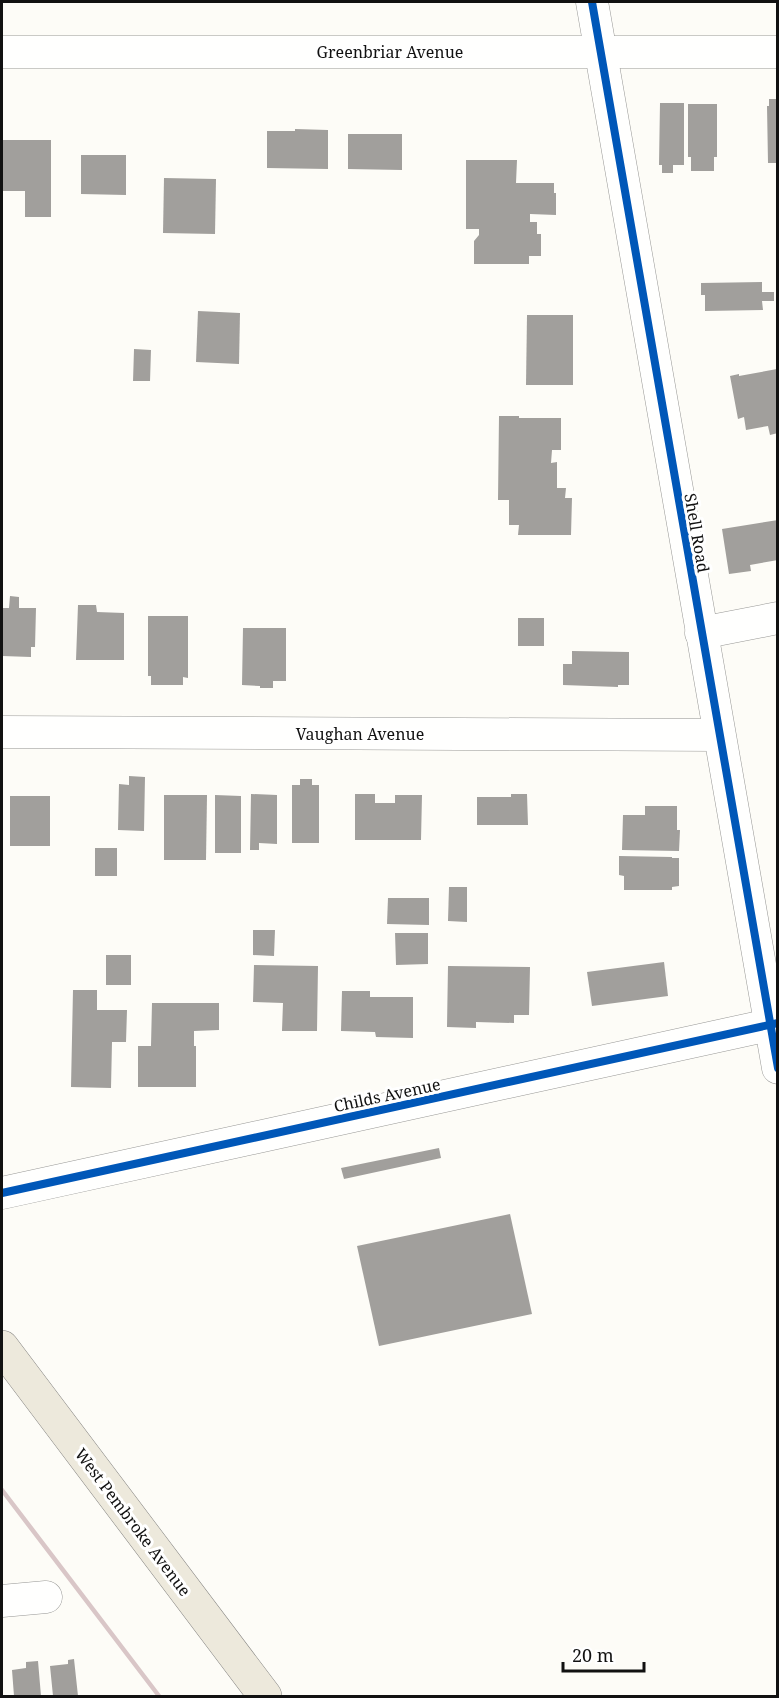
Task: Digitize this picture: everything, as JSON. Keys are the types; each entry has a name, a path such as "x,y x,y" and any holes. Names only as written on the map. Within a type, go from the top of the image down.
{"main road":[{"name":"West Pembroke Avenue","path":"2,1347 265,1696"}],"street":[{"name":"Shell Road","path":"592,2 719,735 774,1024 777,1068"},
{"name":"Greenbriar Avenue","path":"2,52 777,52"},
{"path":"701,633 777,618"},
{"name":"Vaughan Avenue","path":"2,732 719,735"},
{"name":"Childs Avenue","path":"2,1193 774,1024"},
{"path":"2,1601 46,1597"}],"building":[{"path":"769,99 778,99 778,163 768,163 767,106 769,106"},
{"path":"660,103 684,103 684,165 673,165 673,173 662,173 662,165 659,165"},
{"path":"688,104 717,104 717,157 714,157 714,171 691,171 691,157 688,157"},
{"path":"295,129 328,130 328,169 267,168 267,131 295,131"},
{"path":"348,134 402,134 402,170 348,169"},
{"path":"2,140 51,140 51,217 25,217 25,191 2,191"},
{"path":"81,155 126,155 126,195 81,194"},
{"path":"466,160 517,160 516,183 554,183 556,215 530,214 530,222 537,222 537,234 541,234 541,256 529,256 529,264 474,264 474,241 479,235 479,229 466,229"},
{"path":"164,178 216,179 215,234 163,233"},
{"path":"762,282 762,292 774,292 774,301 762,301 763,310 705,311 705,295 701,295 701,283"},
{"path":"198,311 240,313 239,364 196,362"},
{"path":"527,315 573,315 573,385 526,385"},
{"path":"134,349 151,350 150,381 133,381"},
{"path":"777,369 778,433 770,435 768,426 746,430 744,417 738,419 730,376"},
{"path":"499,416 561,418 561,450 552,450 551,463 557,462 557,488 566,488 565,498 572,498 571,535 518,535 519,525 509,525 509,500 498,500"},
{"path":"778,520 778,560 750,565 751,571 729,574 722,529"},
{"path":"10,596 19,597 19,608 36,608 35,647 31,647 31,657 2,656 2,608 9,608"},
{"path":"78,605 96,605 97,612 124,613 124,660 76,660"},
{"path":"148,616 188,616 188,678 183,677 183,685 151,685 151,676 148,676"},
{"path":"518,618 544,618 544,646 518,646"},
{"path":"243,628 286,628 286,681 273,681 273,688 242,685"},
{"path":"572,651 629,652 629,685 618,685 618,687 563,685 563,664 572,664"},
{"path":"129,776 145,777 144,831 118,830 119,784 129,785"},
{"path":"300,779 312,779 312,785 319,785 319,843 292,843 292,785 300,785"},
{"path":"251,794 277,795 277,844 259,843 259,850 250,850"},
{"path":"355,794 375,794 375,803 395,803 395,795 422,795 421,840 355,840"},
{"path":"511,794 527,794 528,825 477,825 477,797 511,797"},
{"path":"164,795 207,795 206,860 164,860"},
{"path":"215,795 241,796 241,853 215,853"},
{"path":"10,796 50,796 50,846 10,846"},
{"path":"645,806 677,806 677,830 680,830 679,851 622,850 623,815 645,815"},
{"path":"95,848 117,848 117,876 95,876"},
{"path":"619,856 679,858 679,886 672,887 672,890 624,890 624,876 619,875"},
{"path":"449,887 467,887 467,922 448,921"},
{"path":"388,898 429,898 429,925 387,924"},
{"path":"253,930 275,930 274,956 253,955"},
{"path":"395,933 428,933 428,964 396,965"},
{"path":"106,955 131,955 131,985 106,985"},
{"path":"664,962 668,996 592,1006 587,972"},
{"path":"254,965 318,966 317,1031 282,1031 283,1003 253,1002"},
{"path":"448,966 530,967 529,1015 514,1015 514,1023 476,1022 476,1028 447,1027"},
{"path":"73,990 97,990 97,1010 127,1010 126,1042 112,1042 111,1088 71,1087"},
{"path":"342,991 370,991 370,997 413,997 413,1038 376,1037 375,1032 341,1031"},
{"path":"152,1003 219,1003 219,1030 194,1031 196,1087 138,1087 138,1046 151,1046"},
{"path":"439,1148 441,1158 344,1179 341,1168"},
{"path":"510,1214 532,1314 379,1346 357,1246"},
{"path":"74,1659 78,1696 53,1696 50,1666 68,1664 68,1660"},
{"path":"38,1661 41,1696 14,1696 12,1670 26,1668 26,1662"}],"railway":[{"path":"2,1490 159,1696"}],"cycle path":[{"path":"592,2 778,1068"},
{"path":"2,1193 778,1023"}]}
